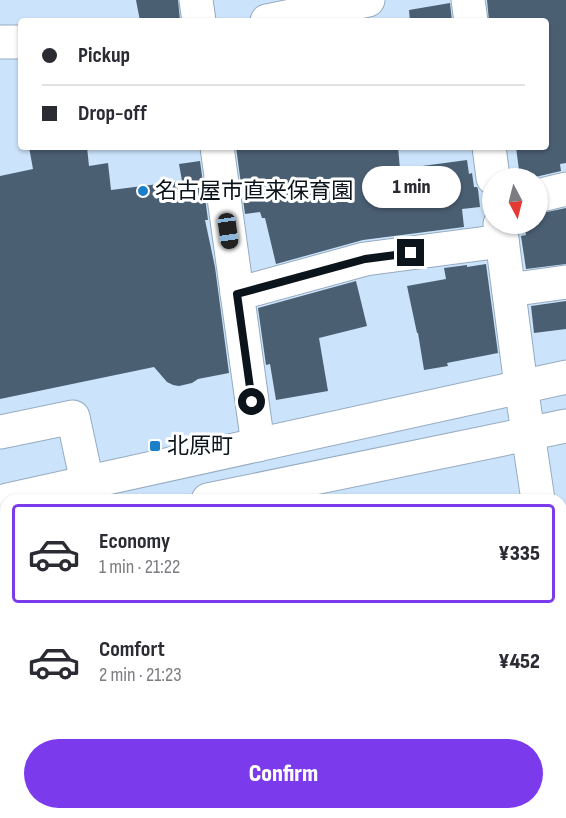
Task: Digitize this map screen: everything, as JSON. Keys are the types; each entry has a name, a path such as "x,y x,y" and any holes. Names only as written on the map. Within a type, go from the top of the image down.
{"street":[{"path":"196,0 199,18"},
{"path":"281,18 368,0"},
{"path":"468,0 471,18"},
{"path":"0,42 18,42"},
{"path":"217,150 258,445"},
{"path":"489,150 492,168"},
{"path":"548,193 566,189"},
{"path":"237,294 365,259 491,234"},
{"path":"501,234 537,494"},
{"path":"509,290 566,282"},
{"path":"33,494 566,377"},
{"path":"0,432 73,417 87,482"},
{"path":"269,493 566,426"}],"building":[{"path":"136,0 178,0 180,18 139,18"},
{"path":"487,0 566,0 566,163 560,164 561,171 548,174 548,168 519,168 516,150 549,150 549,18 489,18"},
{"path":"450,3 452,18 410,18 409,10"},
{"path":"30,150 87,150 89,166 108,163 111,190 182,181 179,164 200,161 208,220 205,220 215,267 229,373 198,379 179,386 167,382 154,367 0,399 0,176 33,169"},
{"path":"236,150 398,150 400,169 467,160 469,174 472,173 474,187 478,189 480,207 462,209 464,227 363,240 276,264 265,218 262,218 260,212 245,214"},
{"path":"566,208 566,264 526,269 521,236 548,234 548,212"},
{"path":"486,264 498,353 424,370 407,286 446,279 444,268"},
{"path":"356,281 367,326 319,338 328,391 276,400 270,364 266,365 258,308"},
{"path":"566,301 566,329 534,333 531,306"}],"place":[{"name":"名古屋市直来保育園","path":"143,191"},
{"name":"北原町","path":"155,446"}],"route":[{"path":"252,402 237,294 365,259 411,253"}]}
